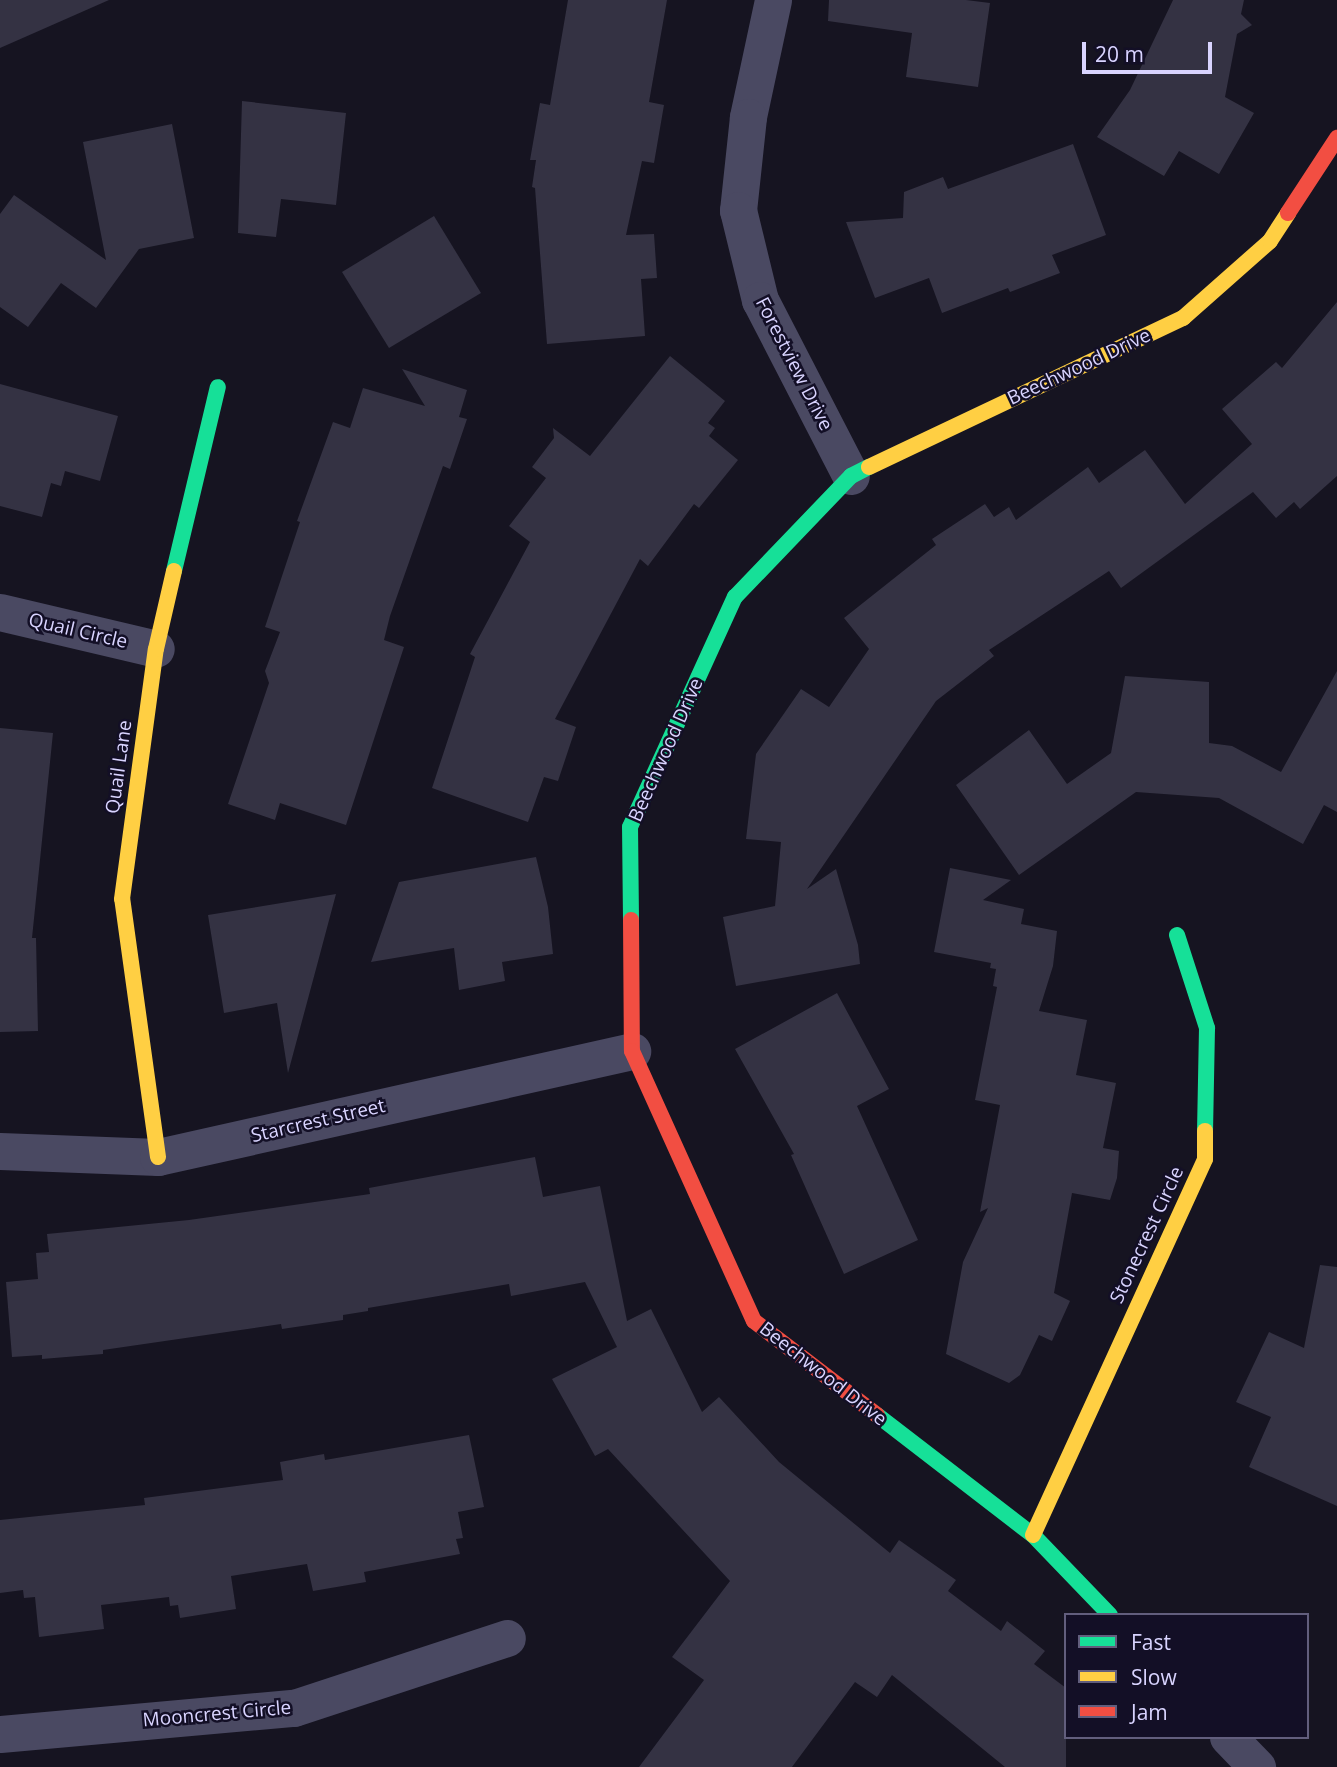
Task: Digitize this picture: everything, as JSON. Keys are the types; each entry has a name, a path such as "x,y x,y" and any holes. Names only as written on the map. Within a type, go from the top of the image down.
{"street":[{"name":"Forestview Drive","path":"773,0 748,117 738,210 760,300 851,476"},
{"name":"Beechwood Drive","path":"1108,1613 1033,1535 754,1321 632,1051 630,827 736,597 851,476 1183,318 1270,241 1337,138"},
{"name":"Quail Lane","path":"158,1157 122,899 156,649 218,387"},
{"name":"Quail Circle","path":"0,612 156,649"},
{"name":"Stonecrest Circle","path":"1033,1535 1205,1159 1206,1028 1177,935"},
{"name":"Starcrest Street","path":"0,1150 158,1157 632,1051"},
{"name":"Mooncrest Circle","path":"0,1734 294,1708 507,1638"},
{"path":"1230,1739 1257,1767"}],"building":[{"path":"0,0 109,0 0,48"},
{"path":"568,0 667,0 649,102 664,105 654,163 642,161 626,235 654,234 657,278 641,279 645,336 547,344 535,188 532,187 536,160 530,160 540,103 550,105"},
{"path":"829,0 966,0 990,3 978,87 906,77 912,33 828,21"},
{"path":"1173,0 1244,0 1241,14 1252,25 1237,34 1225,97 1254,113 1219,174 1179,151 1164,176 1097,137 1130,90"},
{"path":"242,101 346,113 336,205 281,199 276,237 238,233"},
{"path":"172,124 194,238 139,249 96,308 61,283 28,327 0,307 0,214 14,195 106,260 83,142"},
{"path":"1073,144 1106,235 1052,255 1060,273 1010,292 1008,288 942,313 929,278 875,298 846,222 903,218 904,192 943,177 948,189"},
{"path":"434,216 481,293 389,348 342,272"},
{"path":"1337,302 1337,476 1300,509 1294,502 1276,518 1253,492 1121,588 1109,571 989,650 994,656 936,701 807,889 836,869 858,945 860,964 736,986 723,917 775,906 781,842 746,839 756,754 801,689 829,707 869,649 844,618 936,545 932,539 985,504 994,517 1009,507 1016,520 1088,467 1099,483 1145,450 1185,504 1252,444 1222,409 1276,362 1282,368"},
{"path":"670,356 725,401 708,423 715,428 709,436 738,460 699,508 694,504 648,566 640,559 555,719 576,727 558,781 544,777 528,822 432,788 475,657 470,654 530,542 509,526 546,478 532,467 554,438 553,428 590,456"},
{"path":"402,369 467,390 459,417 467,419 450,469 443,466 384,640 404,647 346,825 280,803 275,820 228,804 269,683 265,671 280,632 265,627 300,522 297,521 333,422 350,428 363,388 425,406"},
{"path":"0,384 118,416 100,481 65,471 61,486 51,483 42,517 0,506"},
{"path":"1337,671 1337,812 1324,805 1303,844 1219,798 1136,792 1019,875 956,785 1029,730 1067,784 1111,753 1125,676 1209,682 1209,743 1232,746 1281,772"},
{"path":"0,728 53,733 32,938 36,938 38,1031 0,1032"},
{"path":"536,857 548,907 553,954 502,962 505,981 459,990 454,948 371,962 399,882"},
{"path":"950,868 1011,880 983,900 1024,909 1021,924 1057,931 1053,966 1039,1011 1087,1020 1076,1075 1116,1083 1103,1148 1119,1151 1117,1178 1110,1200 1072,1193 1054,1293 1070,1301 1052,1341 1039,1335 1020,1375 1009,1383 946,1354 963,1262 988,1208 980,1212 1000,1105 975,1100 997,987 993,986 996,969 990,968 991,963 934,952"},
{"path":"336,894 288,1073 277,1003 224,1013 208,915"},
{"path":"837,993 889,1089 857,1106 918,1240 844,1274 791,1155 794,1154 735,1049"},
{"path":"535,1157 543,1197 600,1186 627,1321 651,1309 702,1412 719,1397 779,1462 890,1553 899,1540 956,1580 948,1591 1001,1631 1007,1621 1045,1651 1034,1664 1064,1686 1066,1767 1005,1767 892,1675 877,1697 855,1682 792,1767 639,1767 704,1680 672,1657 730,1581 608,1449 595,1456 552,1379 617,1347 585,1282 511,1296 509,1284 368,1308 368,1311 343,1315 343,1320 282,1329 281,1324 103,1350 103,1354 42,1359 42,1355 12,1357 6,1282 38,1279 36,1253 49,1252 47,1234 189,1220 370,1194 369,1188"},
{"path":"1320,1265 1337,1267 1337,1506 1249,1467 1271,1417 1236,1402 1269,1332 1304,1348"},
{"path":"469,1435 484,1507 458,1512 463,1538 456,1539 460,1554 364,1572 366,1582 313,1591 307,1564 231,1576 236,1609 180,1618 178,1605 170,1606 169,1597 101,1605 104,1629 39,1637 35,1597 24,1598 23,1590 0,1593 0,1520 145,1505 144,1498 283,1480 280,1462 324,1454 325,1460"}],"traffic: fast":[{"path":"174,571 218,387"},
{"path":"631,920 630,827 735,597 851,476 869,467"},
{"path":"1177,935 1207,1028 1205,1131"},
{"path":"877,1415 1033,1535 1108,1613"}],"traffic: slow":[{"path":"869,467 1183,318 1270,241 1288,213"},
{"path":"158,1157 122,899 156,649 174,571"},
{"path":"1033,1535 1205,1159 1205,1131"}],"traffic: jam":[{"path":"1288,213 1337,138"},
{"path":"631,920 632,1051 754,1321 877,1415"}]}
